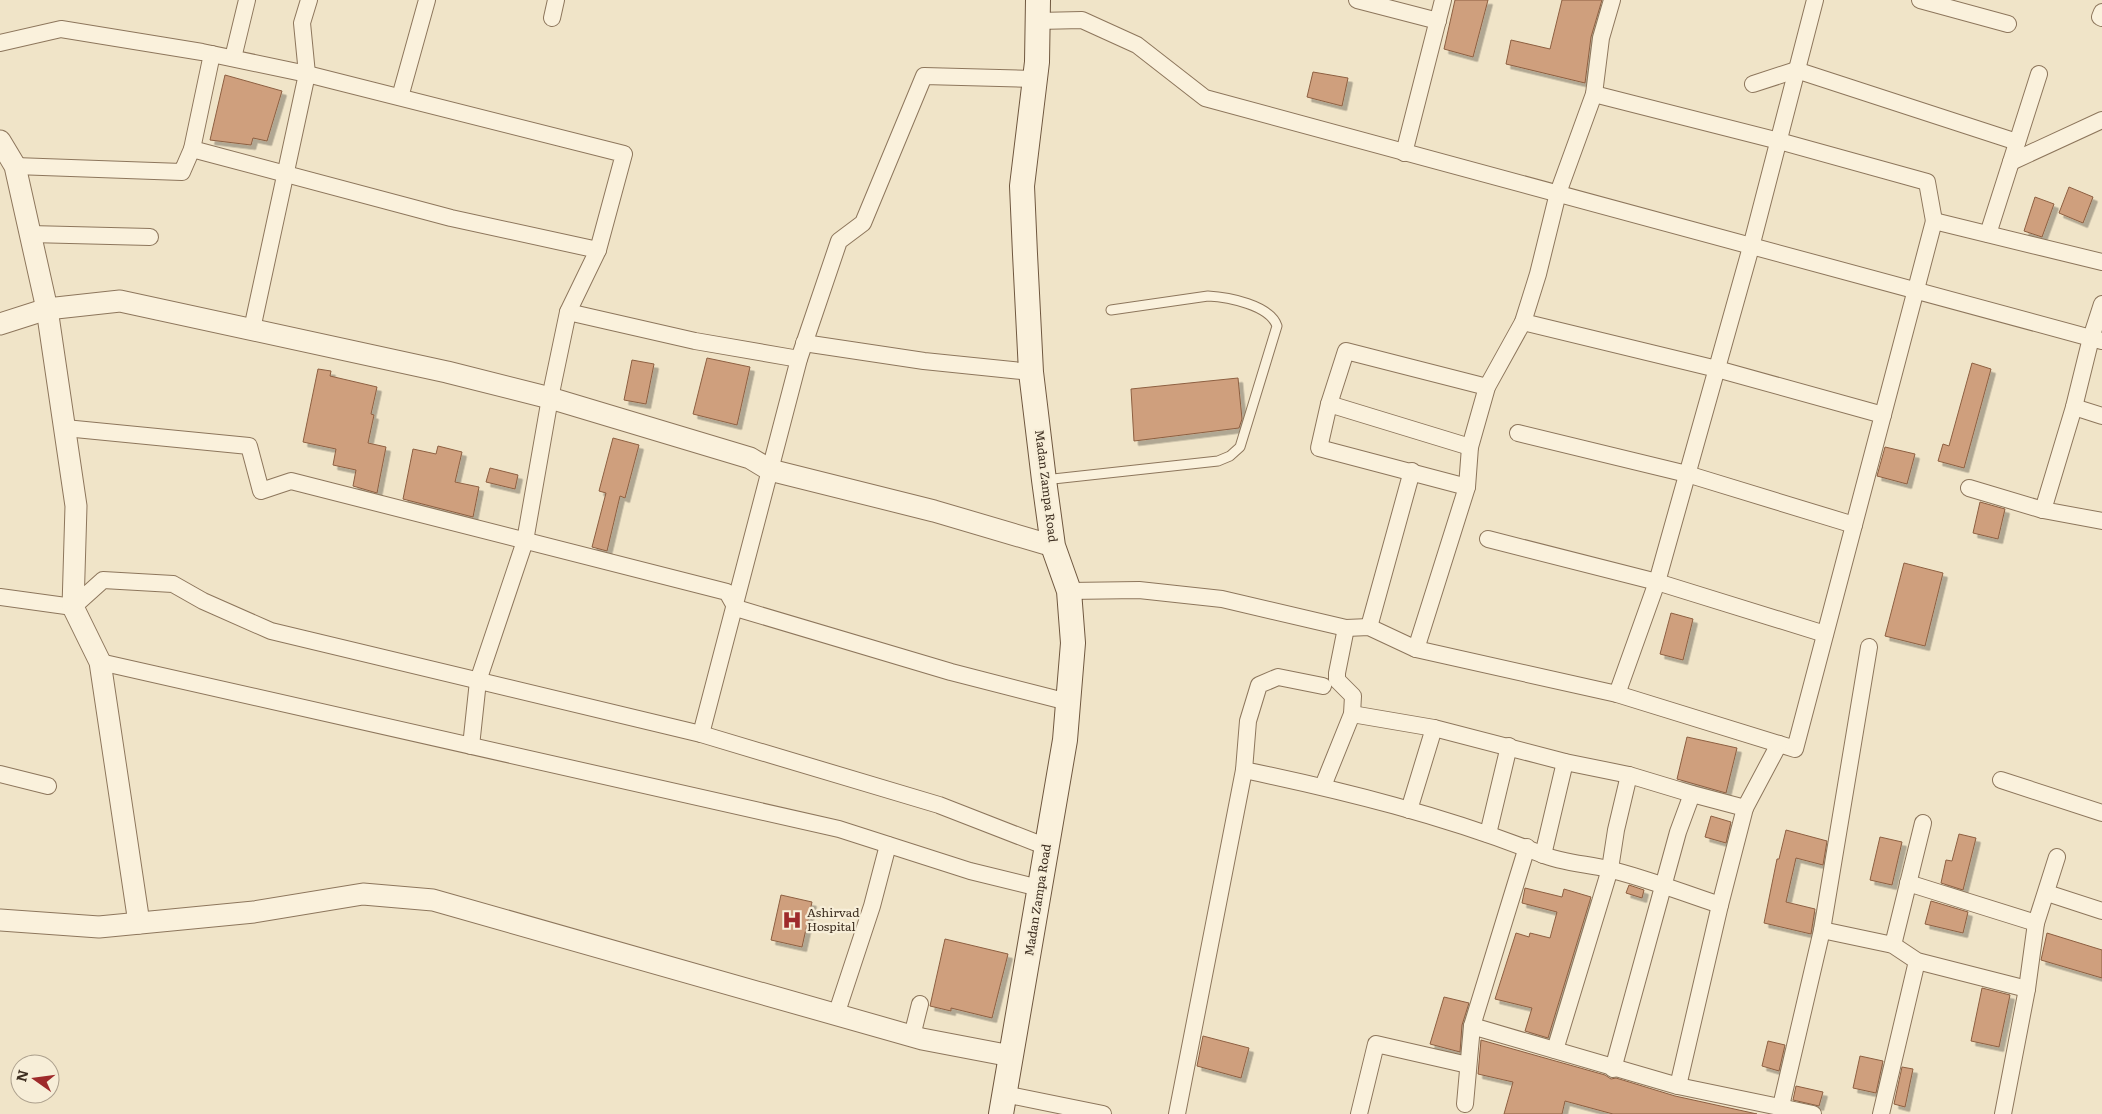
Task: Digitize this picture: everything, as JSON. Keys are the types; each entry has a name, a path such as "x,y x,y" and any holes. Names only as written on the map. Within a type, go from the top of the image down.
{"main road":[{"name":"Madan Zampa Road","path":"1003,1104 1065,740 1073,643 1069,591 1053,546 1031,372 1022,186 1034,79 1038,11"}],"street":[{"path":"233,58 247,0"},
{"path":"252,330 306,74 302,24 309,0"},
{"path":"400,97 427,0"},
{"path":"552,18 556,0"},
{"path":"1357,0 1438,22"},
{"path":"1404,153 1443,0"},
{"path":"1416,649 1467,486 1470,447 1487,387 1523,322 1538,274 1558,194 1594,94 1601,38 1612,0"},
{"path":"1617,694 1657,582 1751,247 1816,0"},
{"path":"1920,0 2008,24"},
{"path":"1038,11 1082,20 1137,44 1205,98 2096,339"},
{"path":"2102,12 2100,17 2102,18"},
{"path":"0,44 61,29 212,54 306,74 624,154 598,250 568,312 550,398 525,540 478,681 471,746"},
{"path":"15,166 182,172 192,149 212,54"},
{"path":"1753,84 1797,70 2017,142"},
{"path":"1988,234 2038,74"},
{"path":"702,734 802,351 839,242 863,223 924,76 1034,79"},
{"path":"1069,591 1139,590 1222,599 1346,628 1368,628 1416,649 1617,694 1795,749 1934,221 1926,182 1779,141 1594,94"},
{"path":"2011,162 2102,120"},
{"path":"0,141 15,166 47,310 76,506 73,606 100,662 139,923"},
{"path":"192,149 451,218 598,250"},
{"path":"1934,221 2102,262"},
{"path":"30,234 150,237"},
{"path":"0,324 47,310 120,301 438,370 550,398 750,458 770,470 934,511 1053,546"},
{"path":"2043,510 2096,339 2102,304"},
{"path":"568,312 695,341 1031,372"},
{"path":"1523,322 1717,368 1883,415"},
{"path":"1467,486 1319,448 1329,404 1346,351 1487,387"},
{"path":"1329,404 1470,447"},
{"path":"2074,407 2102,416"},
{"path":"65,428 249,446 261,491 291,481 727,592 736,608 951,672 1068,702"},
{"path":"1518,433 1687,474 1854,525"},
{"path":"1368,628 1412,471"},
{"path":"1969,488 2043,510 2102,521"},
{"path":"1488,539 1657,582 1825,634"},
{"path":"0,598 73,606 103,580 172,584 203,601 271,631 702,734 939,805 1047,847"},
{"path":"1323,786 1352,714 1353,696 1337,680 1346,628"},
{"path":"1781,1106 1822,930 1870,647"},
{"path":"100,662 839,829 970,871 1040,888"},
{"path":"1177,1114 1244,770 1248,721 1260,685 1278,677 1323,686"},
{"path":"1352,714 1434,728 1565,762 1629,774 1745,808"},
{"path":"1409,810 1434,728"},
{"path":"1678,1086 1720,905 1745,808 1779,744"},
{"path":"1488,834 1509,746"},
{"path":"1543,855 1565,762"},
{"path":"1244,770 1323,786 1409,810 1527,847 1543,855 1610,869 1720,905"},
{"path":"0,774 48,786"},
{"path":"1555,1050 1610,869 1616,830 1629,774"},
{"path":"2001,780 2102,813"},
{"path":"1613,1069 1665,887 1678,832 1692,794"},
{"path":"1893,945 1923,823"},
{"path":"836,1015 872,906 888,845"},
{"path":"1465,1104 1472,1026 1527,847"},
{"path":"2003,1114 2027,989 2036,922 2047,893 2057,857"},
{"path":"1908,883 2036,922"},
{"path":"2047,893 2102,911"},
{"path":"0,920 99,927 254,912 363,894 433,900 912,1036 1011,1056"},
{"path":"1822,930 1893,945 1917,961 2027,989"},
{"path":"1881,1114 1917,961"},
{"path":"912,1036 920,1004"},
{"path":"1472,1026 1613,1069 1678,1086 1813,1114"},
{"path":"1359,1114 1376,1044 1468,1065"},
{"path":"1003,1104 1103,1114"}],"lane":[{"path":"1044,480 1218,461 1230,456 1240,447 1277,326 1275,318 1266,311 1223,297 1208,296 1111,310"}],"building":[{"path":"1455,0 1488,0 1473,57 1444,49"},
{"path":"1562,0 1602,0 1591,37 1585,83 1506,64 1511,40 1550,49"},
{"path":"1313,72 1348,78 1342,106 1307,97"},
{"path":"225,75 282,91 267,141 253,138 251,145 210,140"},
{"path":"2069,187 2093,197 2083,223 2059,213"},
{"path":"2035,197 2054,204 2042,237 2024,231"},
{"path":"707,358 750,367 737,425 693,414"},
{"path":"632,360 654,364 646,404 624,400"},
{"path":"1972,363 1991,369 1964,468 1938,461 1943,444 1949,446"},
{"path":"318,369 331,371 330,376 377,387 371,414 374,415 368,443 386,447 377,493 353,486 356,470 333,465 336,449 303,442"},
{"path":"1238,378 1242,419 1239,428 1134,441 1131,389"},
{"path":"613,438 639,445 625,498 620,496 607,551 592,547 606,493 599,491"},
{"path":"438,446 462,452 455,482 479,487 473,517 403,499 413,449 436,454"},
{"path":"1885,447 1915,454 1907,484 1877,476"},
{"path":"490,468 518,475 515,489 486,482"},
{"path":"1980,502 2005,509 1998,539 1973,533"},
{"path":"1904,563 1943,573 1925,646 1885,636"},
{"path":"1671,613 1693,619 1683,660 1660,654"},
{"path":"1687,737 1737,748 1726,793 1677,779"},
{"path":"1711,816 1731,822 1726,843 1705,837"},
{"path":"1786,830 1827,841 1823,865 1796,858 1786,902 1815,909 1811,934 1764,923 1777,859 1779,859"},
{"path":"1959,834 1976,838 1963,890 1941,883 1946,860 1952,861"},
{"path":"1880,837 1902,842 1892,885 1870,880"},
{"path":"1629,885 1644,890 1642,898 1626,893"},
{"path":"1525,888 1562,897 1564,889 1591,897 1548,1038 1525,1031 1532,1008 1495,999 1516,933 1529,937 1530,933 1550,938 1557,912 1522,903"},
{"path":"781,895 812,902 802,947 771,940"},
{"path":"1931,901 1968,912 1963,933 1925,924"},
{"path":"2047,933 2102,950 2102,978 2041,960"},
{"path":"945,939 1008,954 992,1018 951,1008 951,1011 930,1006"},
{"path":"1982,988 2010,995 1999,1047 1971,1041"},
{"path":"1444,997 1469,1003 1462,1025 1460,1052 1430,1044"},
{"path":"1203,1036 1249,1048 1241,1078 1197,1066"},
{"path":"1481,1040 1605,1075 1611,1079 1616,1078 1675,1096 1757,1114 1613,1114 1565,1101 1562,1114 1504,1114 1513,1082 1478,1074"},
{"path":"1768,1041 1785,1045 1779,1071 1762,1066"},
{"path":"1860,1056 1883,1061 1876,1093 1853,1088"},
{"path":"1902,1067 1913,1069 1905,1107 1894,1104"},
{"path":"1796,1086 1823,1092 1819,1106 1793,1100"}],"place":[{"name":"Ashirvad Hospital","path":"792,920"}]}
